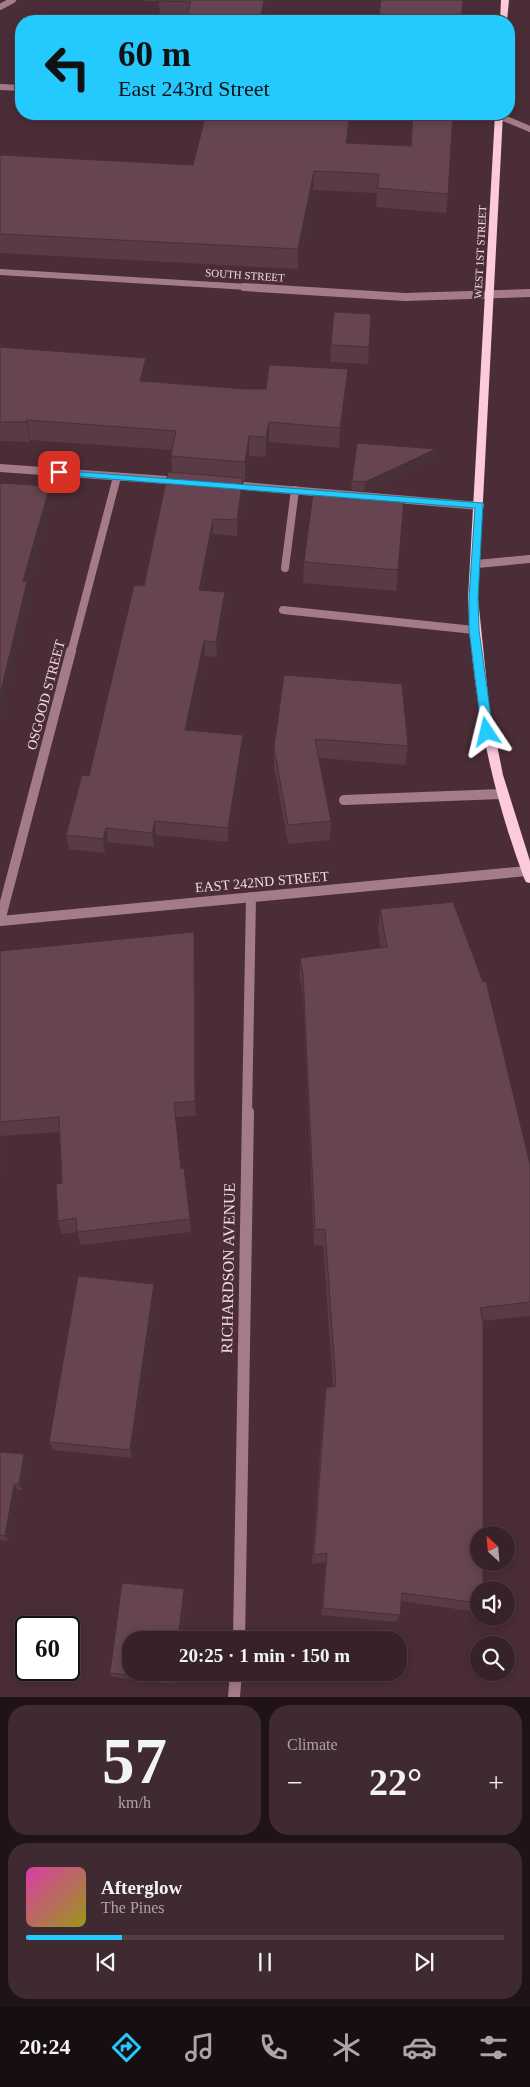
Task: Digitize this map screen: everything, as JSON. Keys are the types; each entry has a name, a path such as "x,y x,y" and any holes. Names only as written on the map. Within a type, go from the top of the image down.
{"main road":[{"path":"504,15 505,0"},
{"name":"WEST 1ST STREET","path":"499,120 474,598 474,630 483,706 502,794 529,874"}],"street":[{"path":"0,7 12,0"},
{"path":"0,87 15,88"},
{"path":"511,120 530,129"},
{"name":"SOUTH STREET","path":"0,272 405,296 530,293"},
{"path":"0,468 186,482"},
{"name":"OSGOOD STREET","path":"0,921 117,477"},
{"path":"226,485 480,506"},
{"path":"285,568 295,490"},
{"path":"476,564 530,560"},
{"path":"283,610 474,630"},
{"path":"344,800 502,794"},
{"name":"EAST 242ND STREET","path":"0,921 251,897 529,874"},
{"name":"RICHARDSON AVENUE","path":"239,1631 251,897"},
{"path":"234,1697 235,1681"}],"building":[{"path":"264,0 261,15 187,15 191,2 159,1"},
{"path":"381,0 463,0 462,15 379,15"},
{"path":"204,120 349,120 346,143 411,146 413,120 453,120 448,194 377,188 379,174 314,171 298,249 0,234 0,155 193,165"},
{"path":"334,312 371,314 369,347 331,345"},
{"path":"0,347 146,358 140,381 245,389 266,389 269,365 348,369 340,428 269,422 266,437 249,436 245,462 171,456 176,431 27,420 26,422 0,422"},
{"path":"357,443 436,449 365,482 352,481"},
{"path":"168,472 243,478 237,520 213,519 199,590 225,592 216,642 204,641 185,730 243,735 228,828 155,821 152,833 106,828 103,839 66,835 82,775 89,776 134,585 144,586"},
{"path":"0,483 50,486 23,581 27,582 0,695"},
{"path":"313,493 404,500 398,570 304,562"},
{"path":"284,675 402,684 408,746 315,739 331,821 288,825 274,747"},
{"path":"453,902 483,982 486,981 530,1164 530,1302 480,1308 483,1322 483,1526 470,1526 470,1571 483,1571 483,1581 470,1581 470,1602 402,1593 400,1615 323,1608 327,1553 314,1555 326,1388 336,1386 325,1229 315,1230 303,974 300,958 387,947 380,909"},
{"path":"194,932 195,1101 174,1103 181,1169 184,1168 190,1219 77,1232 76,1218 58,1221 56,1184 62,1183 59,1117 0,1122 0,951"},
{"path":"78,1276 154,1284 130,1450 49,1442"},
{"path":"0,1452 24,1454 19,1484 14,1485 5,1536 0,1535"},
{"path":"122,1583 184,1589 179,1631 122,1631 122,1674 110,1673"}],"route":[{"path":"59,472 480,506 474,598 474,630 487,732"}]}
